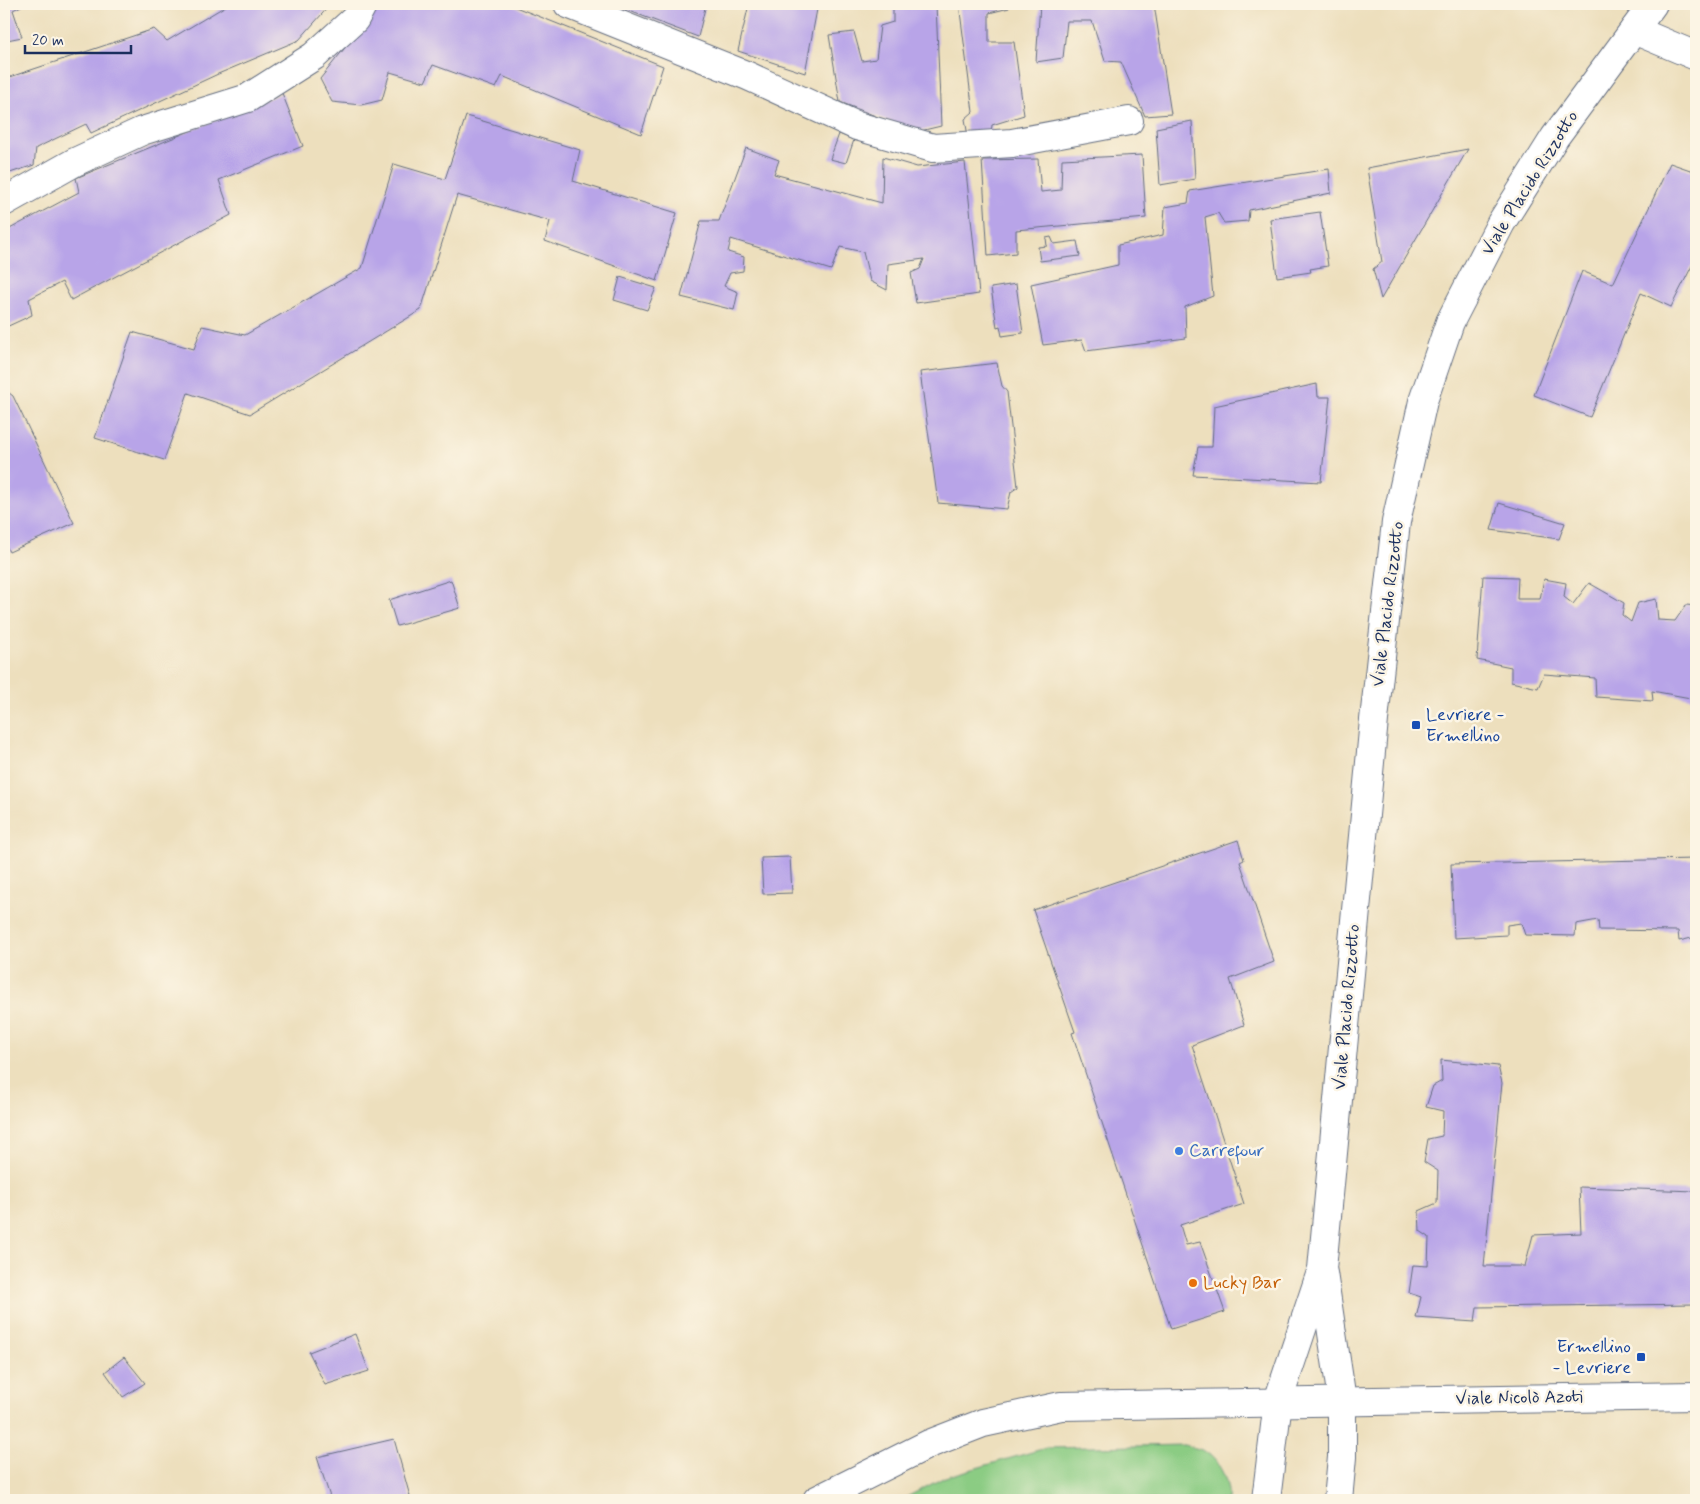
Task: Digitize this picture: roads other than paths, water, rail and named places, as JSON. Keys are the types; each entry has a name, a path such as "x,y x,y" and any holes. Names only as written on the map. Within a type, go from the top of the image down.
{"street":[{"path":"4,202 75,162 142,131 248,98 314,56 355,19 363,4"},
{"path":"568,4 748,76 857,126 933,148 1012,143 1129,121"},
{"name":"Viale Placido Rizzotto","path":"1322,1269 1373,730 1396,522 1424,401 1450,322 1501,223 1554,137 1653,4"},
{"path":"1634,30 1696,56"},
{"path":"1322,1269 1342,1400 1342,1457 1338,1500"},
{"path":"1266,1500 1278,1401 1322,1269"},
{"name":"Viale Nicolò Azoti","path":"816,1500 929,1444 983,1423 1061,1406 1278,1401 1696,1396"}],"place":[{"name":"Levriere - Ermellino","path":"1416,725"},
{"name":"Carrefour","path":"1179,1151"},
{"name":"Lucky Bar","path":"1193,1283"},
{"name":"Ermellino - Levriere","path":"1641,1357"}]}
